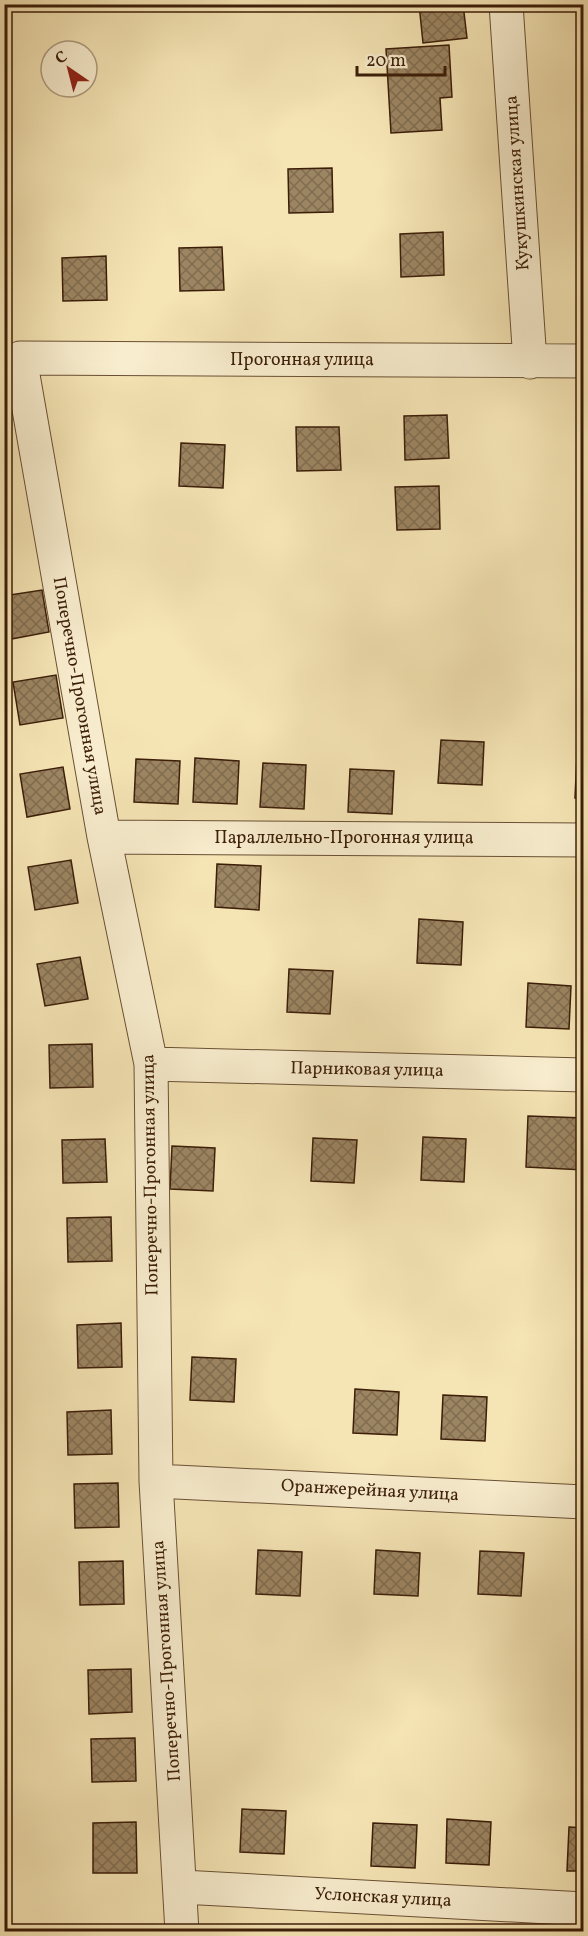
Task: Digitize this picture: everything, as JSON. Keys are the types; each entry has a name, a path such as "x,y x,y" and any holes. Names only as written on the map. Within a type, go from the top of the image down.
{"street":[{"name":"Кукушкинская улица","path":"506,4 530,362"},
{"name":"Прогонная улица","path":"20,358 584,361"},
{"name":"Поперечно-Прогонная улица","path":"20,358 104,837 151,1064 156,1481 182,1887 182,1932"},
{"name":"Параллельно-Прогонная улица","path":"104,837 584,840"},
{"name":"Парниковая улица","path":"151,1064 584,1075"},
{"name":"Оранжерейная улица","path":"156,1481 584,1502"},
{"name":"Услонская улица","path":"182,1887 584,1909"}],"building":[{"path":"419,4 463,4 467,38 423,43"},
{"path":"449,45 452,97 440,98 442,130 391,133 386,49"},
{"path":"332,168 333,212 289,213 288,169"},
{"path":"443,232 444,275 401,277 400,234"},
{"path":"222,247 224,290 180,291 179,248"},
{"path":"106,256 107,300 63,301 62,258"},
{"path":"447,415 449,458 405,460 404,416"},
{"path":"296,427 339,427 341,470 297,471"},
{"path":"181,443 225,445 223,488 179,486"},
{"path":"439,486 440,529 397,530 395,487"},
{"path":"42,590 49,632 6,640 4,596"},
{"path":"56,675 63,718 20,725 13,682"},
{"path":"441,740 484,742 482,785 438,783"},
{"path":"577,755 584,755 584,798 575,798"},
{"path":"195,758 239,761 237,804 193,802"},
{"path":"136,759 180,761 178,804 134,802"},
{"path":"263,763 306,765 304,809 260,807"},
{"path":"63,767 70,809 27,817 20,774"},
{"path":"350,769 394,771 392,814 348,812"},
{"path":"71,860 78,903 35,910 28,867"},
{"path":"217,864 261,866 259,910 215,907"},
{"path":"580,876 584,876 584,919 577,919"},
{"path":"419,919 463,922 461,965 417,963"},
{"path":"80,957 88,999 45,1006 37,964"},
{"path":"289,969 333,971 330,1014 287,1012"},
{"path":"528,983 571,986 569,1029 526,1027"},
{"path":"92,1044 93,1087 50,1088 49,1045"},
{"path":"528,1116 584,1118 584,1170 526,1167"},
{"path":"423,1137 466,1139 464,1182 421,1180"},
{"path":"313,1138 357,1140 354,1183 311,1181"},
{"path":"105,1139 107,1182 63,1183 62,1140"},
{"path":"172,1146 215,1148 213,1191 170,1189"},
{"path":"111,1217 112,1261 68,1262 67,1218"},
{"path":"121,1323 122,1367 78,1368 77,1325"},
{"path":"192,1357 236,1359 234,1402 190,1400"},
{"path":"355,1389 399,1392 397,1435 353,1433"},
{"path":"443,1395 487,1397 485,1441 441,1439"},
{"path":"111,1410 112,1454 68,1455 67,1412"},
{"path":"118,1483 119,1527 75,1528 74,1484"},
{"path":"258,1550 302,1552 300,1596 256,1594"},
{"path":"376,1550 420,1553 418,1596 374,1594"},
{"path":"480,1551 524,1553 521,1596 478,1594"},
{"path":"123,1561 124,1604 80,1605 79,1562"},
{"path":"581,1561 584,1561 584,1604 578,1604"},
{"path":"131,1669 132,1712 89,1714 88,1670"},
{"path":"135,1738 136,1781 92,1782 91,1739"},
{"path":"242,1809 286,1811 284,1854 240,1852"},
{"path":"447,1819 491,1822 489,1865 446,1863"},
{"path":"136,1822 137,1873 93,1873 93,1823"},
{"path":"373,1823 417,1825 415,1868 371,1866"},
{"path":"569,1827 584,1828 584,1871 567,1871"},
{"path":"126,1926 126,1932 82,1932 82,1927"}]}
